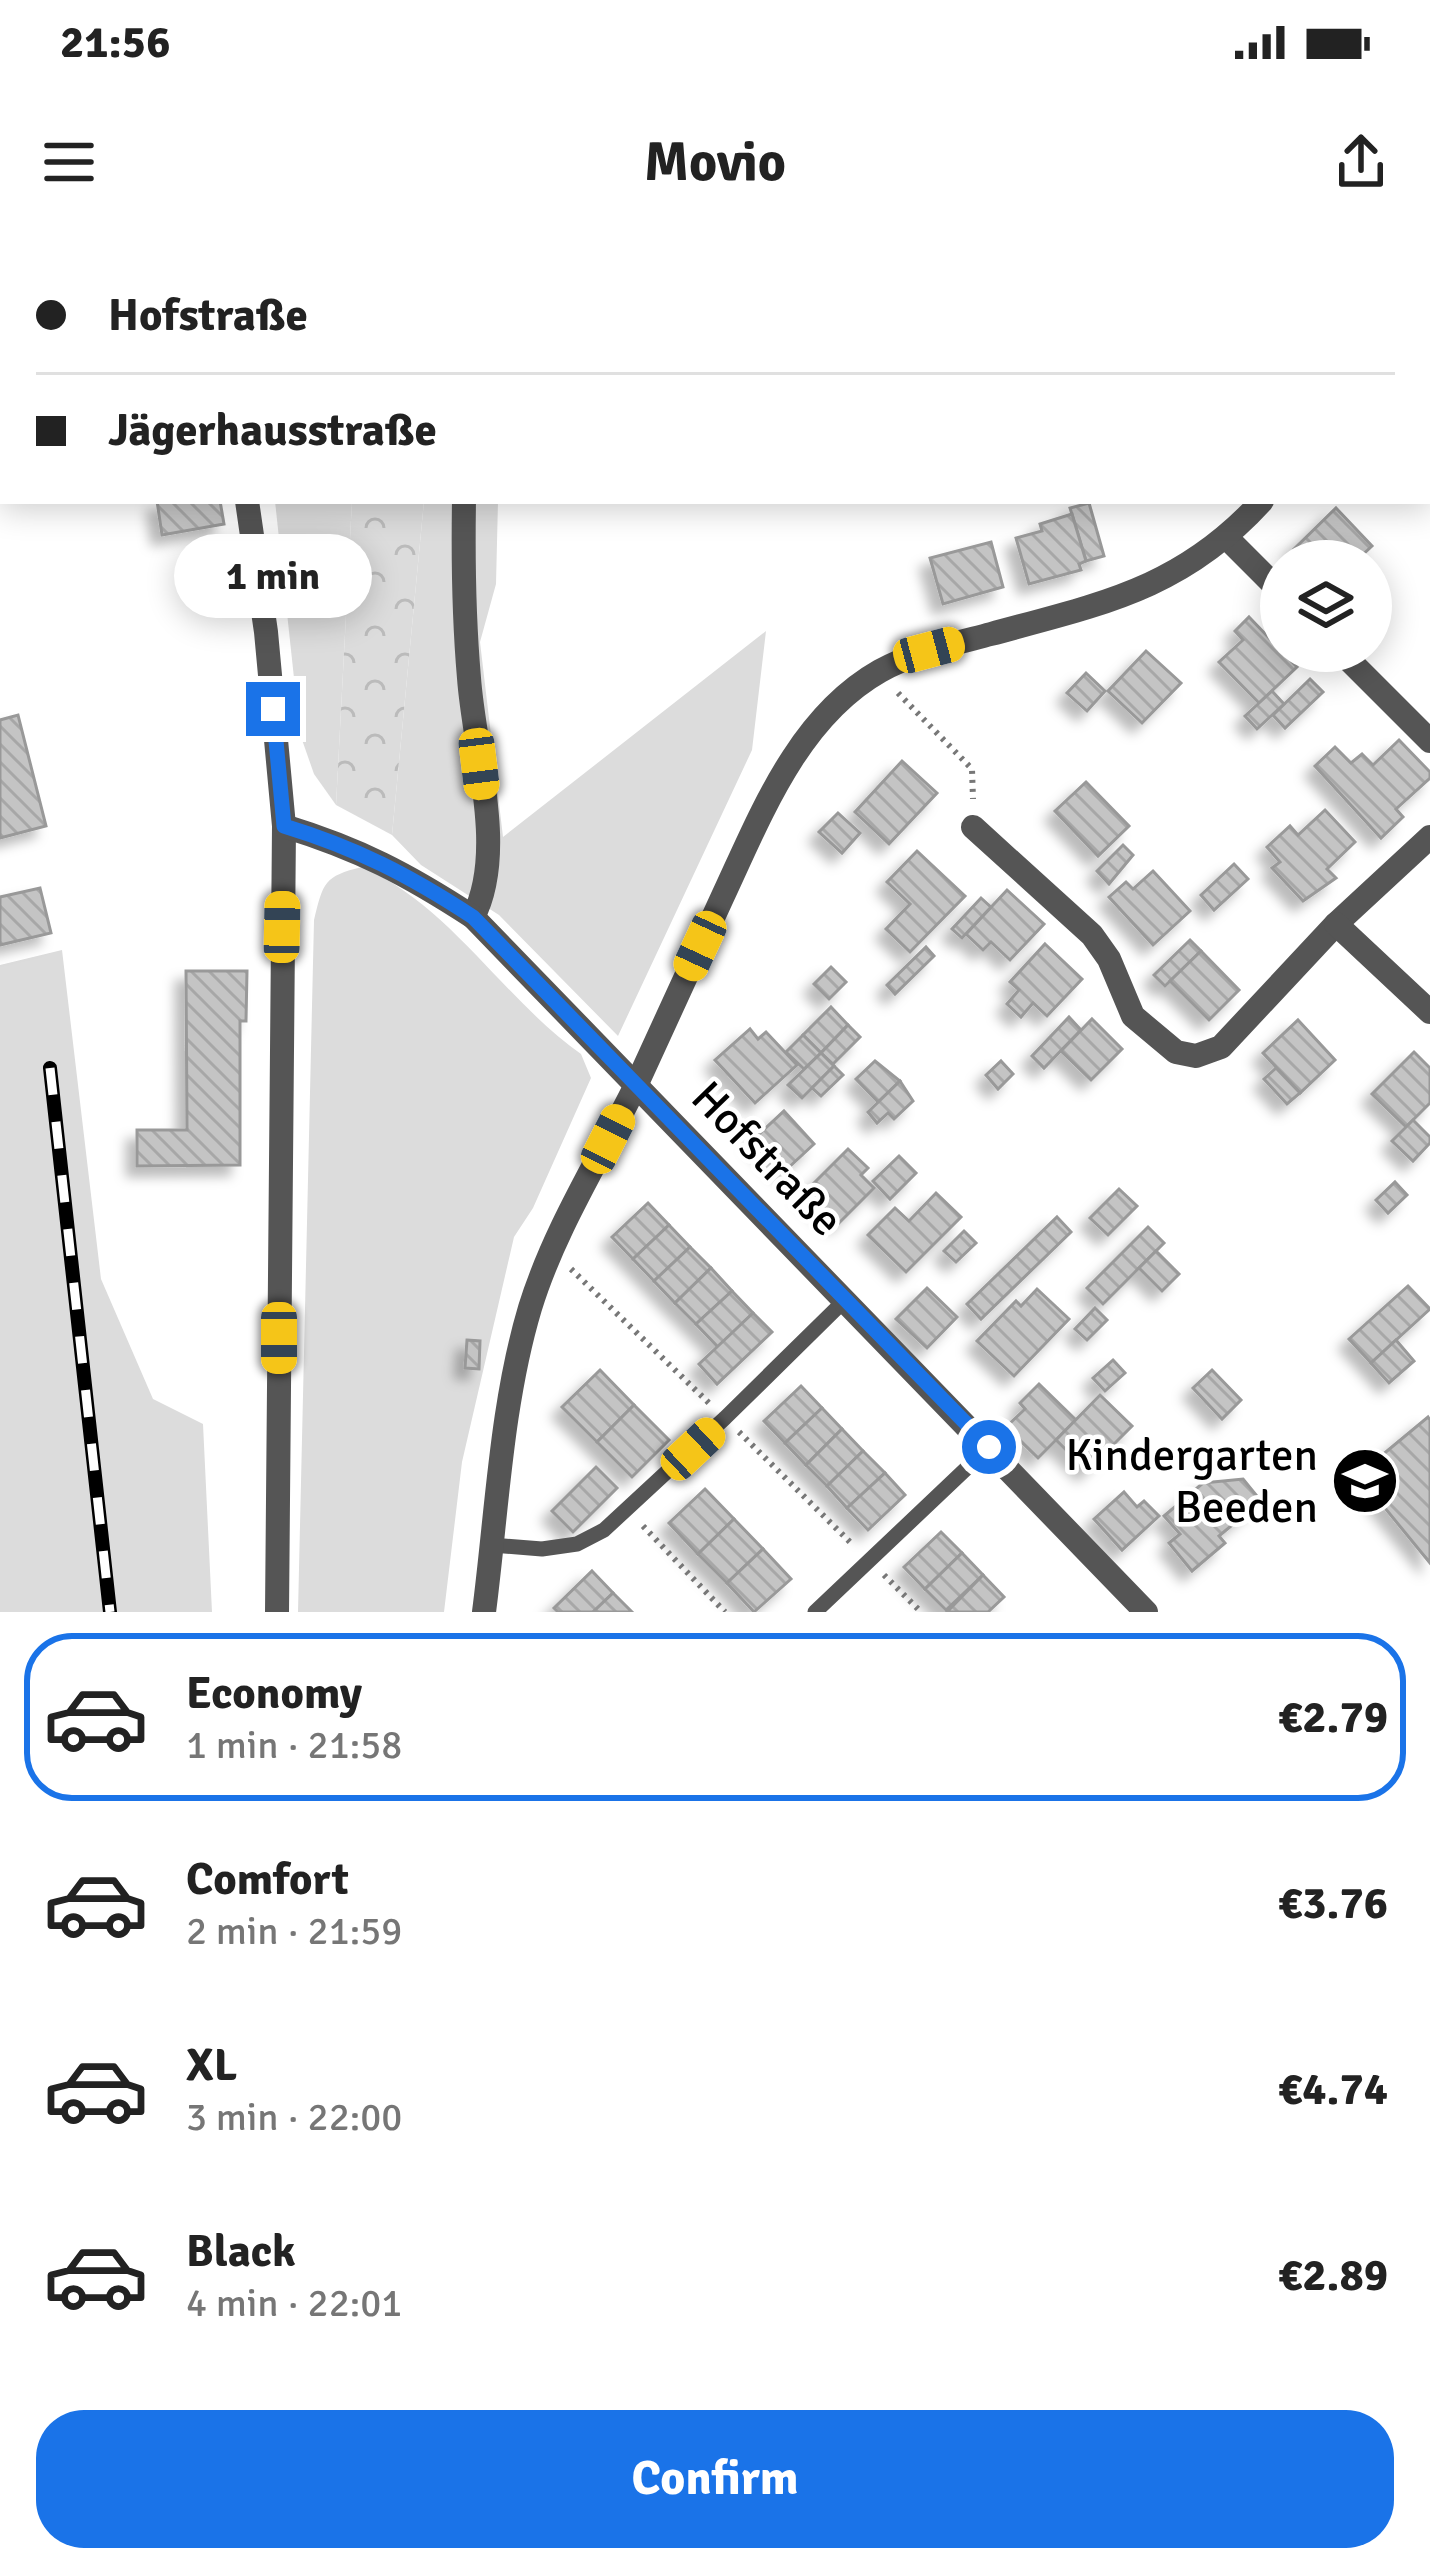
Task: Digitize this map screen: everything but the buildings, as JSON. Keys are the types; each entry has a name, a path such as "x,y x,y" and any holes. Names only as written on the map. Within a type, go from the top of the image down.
{"street":[{"path":"247,504 266,632 284,826 277,1612"},
{"path":"464,504 469,679 489,850 484,897 473,917"},
{"path":"484,1612 517,1365 551,1250 637,1083 771,793 805,740 832,709 878,672 929,650 1130,593 1185,569 1227,538 1259,504"},
{"path":"1227,538 1260,571"},
{"path":"1361,672 1430,741"},
{"name":"Hofstraße","path":"284,826 350,846 410,876 473,917 989,1447 1130,1606"},
{"path":"973,827 1092,935 1109,959 1133,1016 1175,1052 1196,1056 1221,1047 1336,924 1430,837"},
{"path":"1336,924 1430,1012"}],"lane":[{"path":"493,1545 542,1549 577,1544 604,1530 844,1300"},
{"path":"815,1612 989,1447"}],"path":[{"path":"878,672 972,769 973,827"},
{"path":"628,1510 725,1612"}],"green space":[{"path":"275,504 352,504 336,805 314,774 300,734"},
{"path":"352,504 424,504 392,835 336,805"},
{"path":"424,504 498,504 496,584 480,642 503,837 766,631 752,750 618,1036 499,915 421,865 392,835"},
{"path":"362,867 394,884 450,929 581,1054 591,1078 533,1208 514,1237 462,1462 444,1612 298,1612 314,920 327,883"},
{"path":"62,950 101,1279 153,1399 203,1424 212,1612 0,1612 0,965"}],"railway":[{"path":"50,1068 110,1612"}],"place":[{"name":"Kindergarten Beeden","path":"1365,1481"}],"route":[{"path":"273,709 284,826 350,846 410,876 473,917 989,1447"}]}
